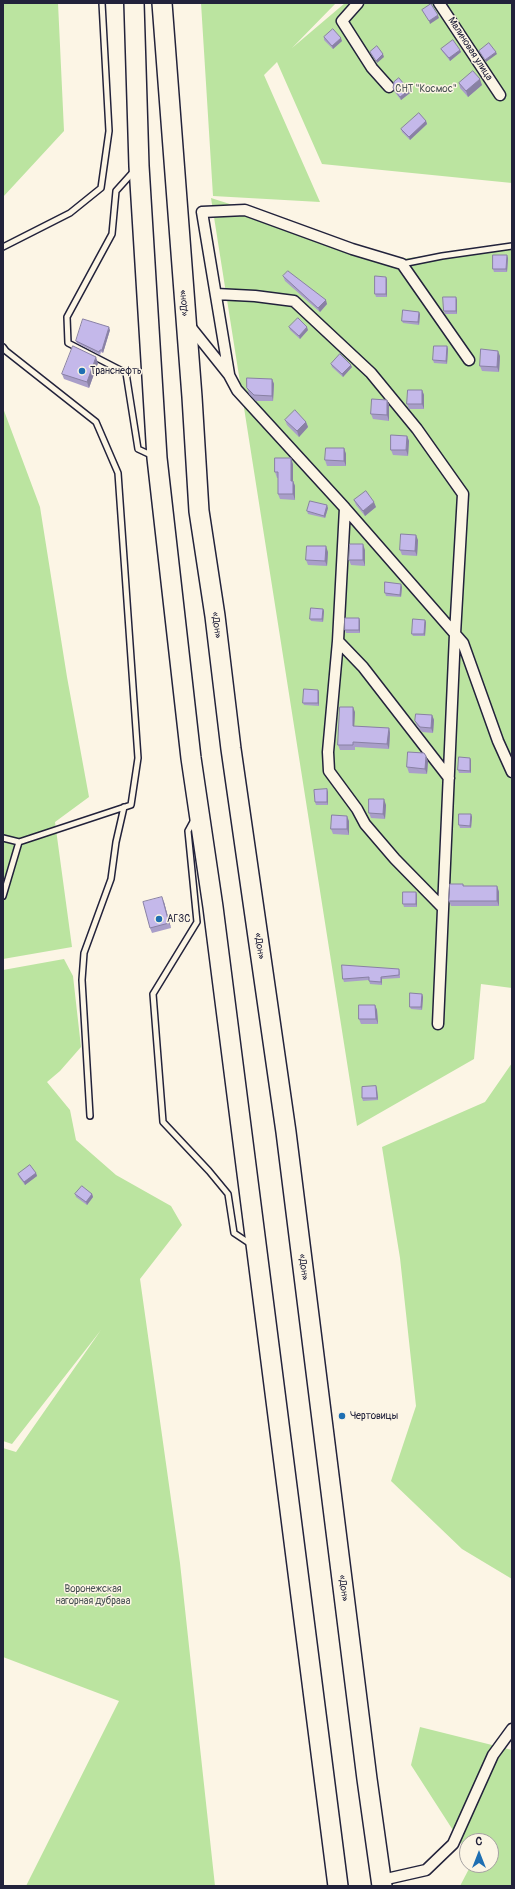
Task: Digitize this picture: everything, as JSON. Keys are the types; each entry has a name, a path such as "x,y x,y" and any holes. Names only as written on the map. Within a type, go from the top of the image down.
{"highway":[{"path":"134,3 139,166 157,458 182,684 200,811 338,1886"},
{"name":"«Дон»","path":"162,3 192,397 198,511 215,616 231,749 286,1132 367,1779 382,1883"}],"street":[{"path":"358,3 342,21 372,68 389,87"},
{"name":"Малиновая улица","path":"439,3 500,96"},
{"path":"230,375 202,212 245,210 352,249 402,264 469,360"},
{"path":"216,294 255,296 294,301 371,373 417,429 463,494 448,778 438,1024"},
{"path":"185,320 230,375 237,390 345,508 463,643 498,741 512,772"},
{"path":"345,508 338,641 328,752 329,771 357,809 370,830 395,859 443,908"},
{"path":"338,641 363,668 448,778"},
{"path":"382,1883 426,1870 453,1844 493,1755 512,1729"}],"lane":[{"path":"3,247 70,213 101,188 109,131 102,3"},
{"path":"139,166 116,191 112,234 67,317 68,343 126,373 138,449 157,458"},
{"path":"402,264 442,256 512,246"},
{"path":"3,346 6,351 96,422 118,473 138,758 131,805 19,842 3,838"},
{"path":"90,1116 82,980 84,953 111,879 116,842 124,807"},
{"path":"200,811 188,832 197,922 153,994 163,1122 209,1171 228,1194 234,1233 256,1248"},
{"path":"3,896 19,842"}],"green space":[{"path":"3,3 58,3 64,131 3,197"},
{"name":"СНТ \"Космос\"","path":"201,3 336,3 292,48 345,3 512,3 512,183 322,164 277,62 264,75 320,202 213,196"},
{"path":"211,198 402,259 512,244 512,988 481,984 474,1059 357,1126"},
{"path":"3,408 40,507 67,677 89,797 55,822 72,947 3,959"},
{"name":"Воронежская нагорная дубрава","path":"64,959 73,976 81,1047 60,1071 47,1082 70,1110 76,1140 116,1175 171,1206 182,1225 140,1279 180,1563 215,1886 26,1886 119,1701 3,1657 3,1448 16,1452 101,1330 12,1444 3,1441 3,970"},
{"path":"512,1063 512,1579 462,1549 391,1481 416,1406 400,1258 382,1147 485,1102"},
{"path":"420,1727 512,1750 512,1886 460,1886 467,1873 499,1873 499,1833 459,1833 459,1840 411,1765"}],"building":[{"path":"431,4 438,15 429,21 422,10"},
{"path":"333,29 341,38 332,46 324,37"},
{"path":"453,40 460,50 449,58 441,49"},
{"path":"489,43 496,52 485,60 479,51"},
{"path":"377,46 383,54 376,61 370,52"},
{"path":"473,71 480,79 466,91 459,83"},
{"path":"399,78 409,90 400,97 393,88 394,82"},
{"path":"419,113 426,121 409,137 401,129"},
{"path":"493,255 507,255 506,269 493,269"},
{"path":"288,271 326,300 318,308 283,276"},
{"path":"375,276 386,277 386,294 375,294"},
{"path":"443,297 456,297 456,311 444,311"},
{"path":"403,310 419,312 418,322 402,321"},
{"path":"298,318 307,327 299,336 289,327"},
{"path":"83,319 109,327 102,350 99,352 76,341"},
{"path":"73,346 96,357 87,382 62,374"},
{"path":"434,346 447,346 446,361 433,360"},
{"path":"481,349 498,351 497,367 480,366"},
{"path":"340,354 351,365 342,374 331,364"},
{"path":"247,378 272,379 272,396 254,395 247,388"},
{"path":"408,390 422,390 422,404 407,404"},
{"path":"372,399 387,400 387,415 371,414"},
{"path":"295,410 306,422 297,431 285,420"},
{"path":"391,435 407,436 406,450 391,450"},
{"path":"326,448 344,448 344,461 325,460"},
{"path":"275,458 291,458 291,481 293,481 293,494 278,494 278,472 275,472"},
{"path":"366,491 374,502 363,511 354,500"},
{"path":"310,501 327,505 324,516 307,511"},
{"path":"401,534 416,535 415,551 400,550"},
{"path":"350,544 363,544 363,560 349,560"},
{"path":"307,546 326,546 325,561 306,560"},
{"path":"385,582 401,584 400,595 385,593"},
{"path":"311,608 323,609 322,619 310,619"},
{"path":"345,618 359,618 359,630 345,630"},
{"path":"413,619 425,620 424,634 412,634"},
{"path":"304,689 318,690 318,703 303,703"},
{"path":"340,707 353,707 353,726 389,728 387,744 353,742 353,745 338,745"},
{"path":"416,714 432,715 431,728 420,727 415,721"},
{"path":"408,752 424,753 426,756 425,769 407,767"},
{"path":"459,757 470,758 470,771 458,770"},
{"path":"327,789 327,802 315,802 314,790"},
{"path":"369,799 384,799 383,814 369,813"},
{"path":"459,814 471,814 470,826 459,825"},
{"path":"332,815 347,816 347,829 331,829"},
{"path":"450,884 463,884 463,886 497,886 497,901 449,901"},
{"path":"403,892 416,892 416,904 403,904"},
{"path":"162,897 169,923 150,928 143,902"},
{"path":"342,965 399,969 399,975 381,977 381,982 369,981 369,977 343,979"},
{"path":"410,993 422,994 421,1007 410,1007"},
{"path":"359,1005 375,1005 376,1019 359,1019"},
{"path":"376,1086 377,1098 362,1098 362,1087"},
{"path":"30,1165 36,1173 24,1182 18,1174"},
{"path":"82,1186 92,1194 86,1202 75,1194"}],"place":[{"name":"Транснефть","path":"82,371"},
{"name":"АГЗС","path":"159,919"},
{"name":"Чертовицы","path":"342,1416"}]}
